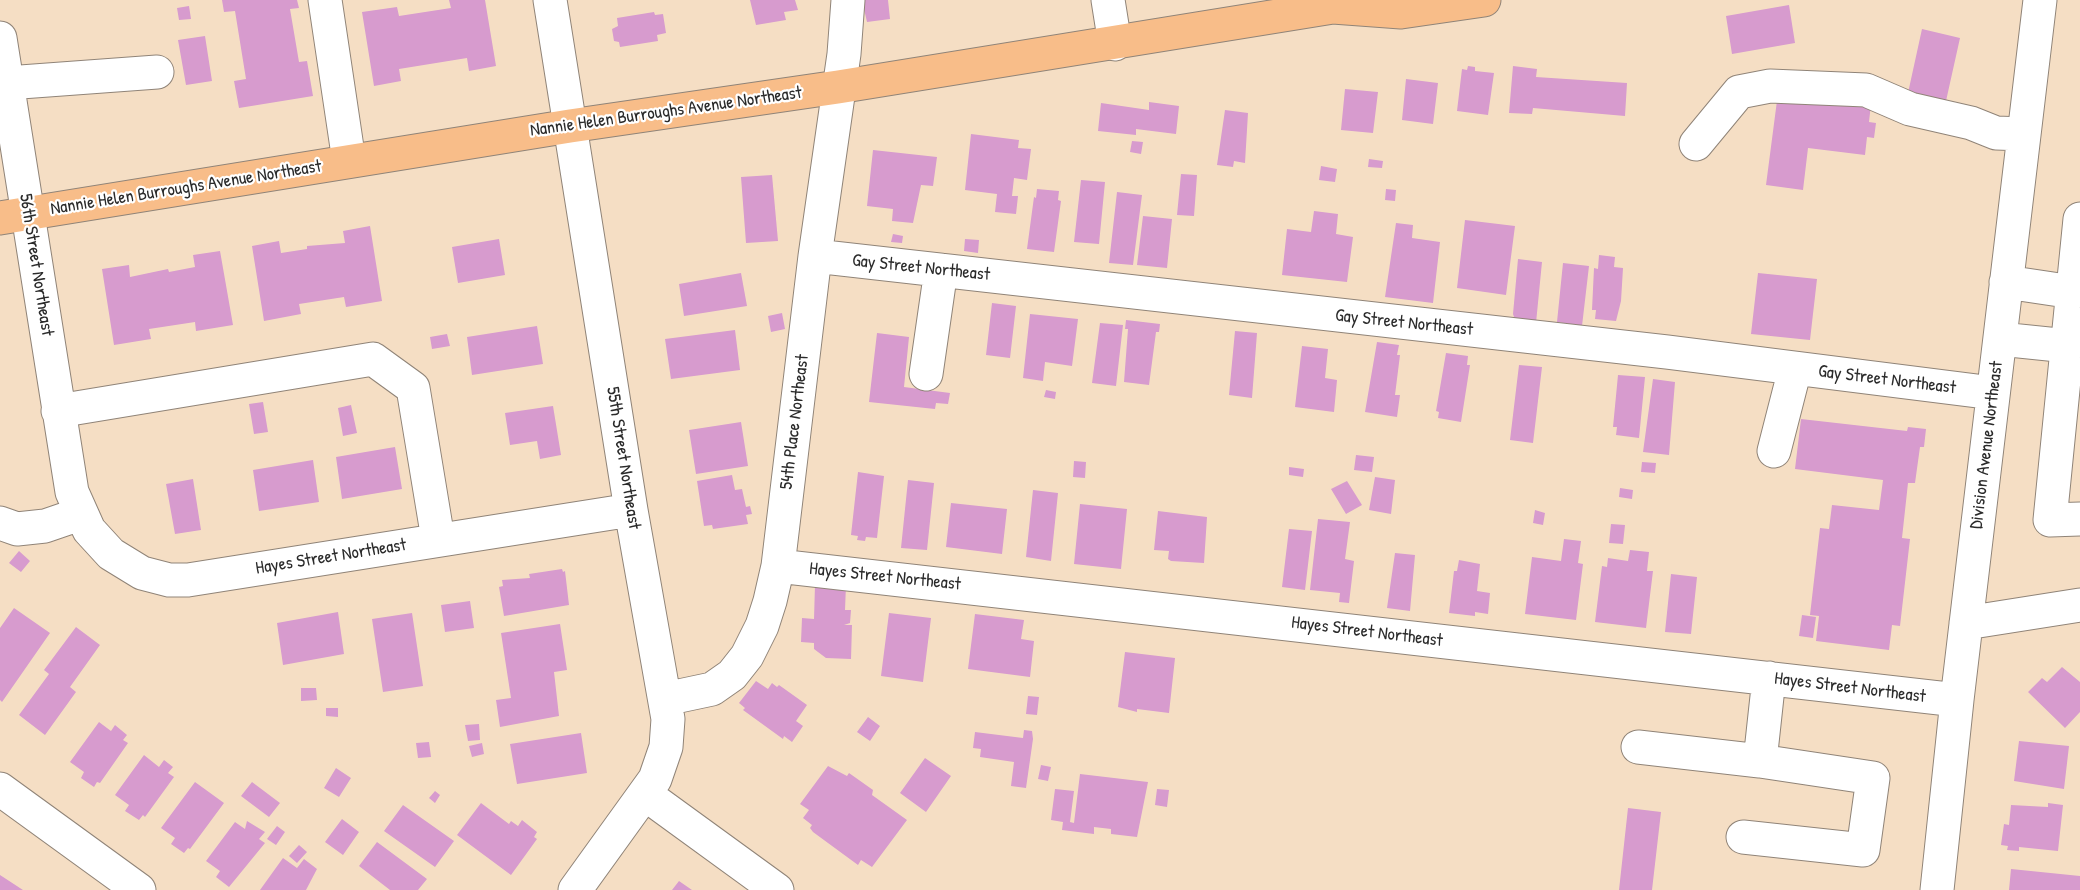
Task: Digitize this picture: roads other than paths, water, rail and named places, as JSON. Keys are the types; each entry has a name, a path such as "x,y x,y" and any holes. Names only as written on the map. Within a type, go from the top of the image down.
{"main road":[{"name":"Nannie Helen Burroughs Avenue Northeast","path":"14,216 570,126 1115,44 1339,4 1401,12 1484,0"}],"street":[{"path":"325,0 348,161"},
{"name":"55th Street Northeast","path":"550,0 631,510 665,699 666,747 655,779 575,890"},
{"name":"54th Place Northeast","path":"665,699 712,689 732,675 747,656 762,626 778,566 815,256 844,54 848,0"},
{"path":"1108,0 1115,44"},
{"name":"Division Avenue Northeast","path":"1937,890 1957,700 2040,0"},
{"name":"56th Street Northeast","path":"0,38 7,82 14,216 58,411 76,503"},
{"path":"7,82 157,72"},
{"path":"1696,144 1739,92 1770,86 1866,90 1910,109 1971,123 1996,133 2024,134"},
{"path":"2080,219 2050,520 2080,519"},
{"name":"Gay Street Northeast","path":"815,256 1667,351 1993,393"},
{"path":"927,374 941,270"},
{"path":"2006,282 2073,292"},
{"path":"2000,339 2068,346"},
{"path":"58,411 373,359 413,388 438,539"},
{"path":"1774,451 1795,369"},
{"path":"0,523 17,529 45,526 76,503"},
{"name":"Hayes Street Northeast","path":"76,503 99,543 122,563 142,573 170,580 188,580 631,510"},
{"name":"Hayes Street Northeast","path":"778,566 1957,700"},
{"path":"1966,623 2080,605"},
{"path":"1760,761 1769,678"},
{"path":"1638,747 1760,761 1873,778 1863,850 1743,837"},
{"path":"0,789 139,890"},
{"path":"645,794 777,890"}]}
